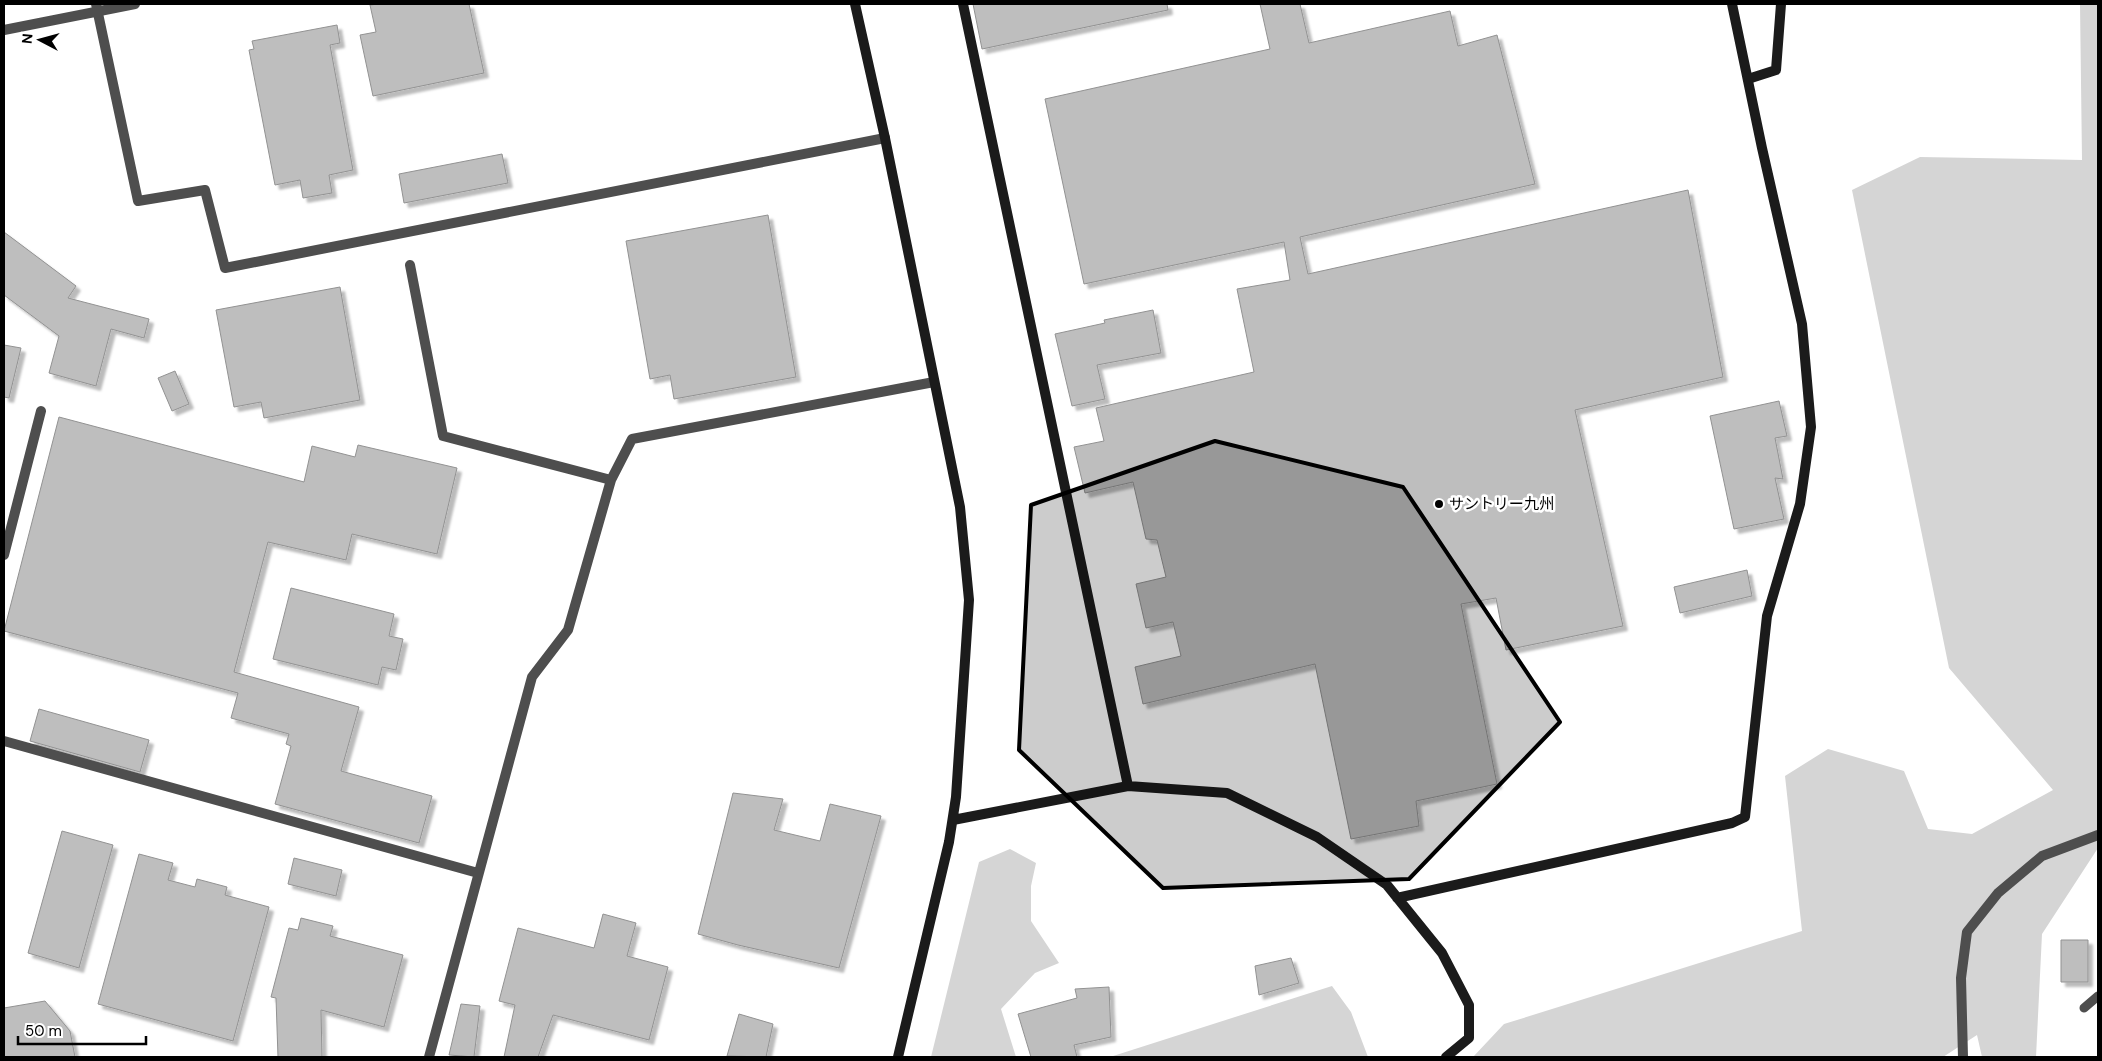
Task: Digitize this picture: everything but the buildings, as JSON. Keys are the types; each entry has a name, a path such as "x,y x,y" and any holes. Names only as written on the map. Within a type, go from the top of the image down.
{"street":[{"path":"4,30 97,7 135,4"},
{"path":"854,4 885,138 960,507 969,600 957,787 953,820 898,1057"},
{"path":"963,4 1128,786"},
{"path":"1397,898 1732,823 1745,817 1767,616 1800,504 1811,427 1802,324 1732,4"},
{"path":"1748,79 1776,70 1781,4"},
{"path":"97,7 138,202 206,190 225,268 885,138"},
{"path":"410,265 443,436 611,480"},
{"path":"429,1057 532,677 568,630 611,480 632,439 934,382"},
{"path":"4,554 41,412"},
{"path":"4,741 478,873"},
{"path":"953,820 1128,786 1227,793 1317,837 1387,885 1442,953 1469,1005 1469,1038 1446,1057"},
{"path":"1962,1057 1961,978 1967,932 1998,893 2042,856 2098,835"}],"lane":[{"path":"2084,1008 2098,996"}],"highlighted area":[{"path":"1215,441 1403,487 1560,722 1409,879 1163,888 1019,750 1031,505"}],"shaded area":[{"path":"2080,4 2098,4 2098,848 2042,934 2036,1057 1982,1057 1977,1035 1943,1057 1473,1057 1504,1024 1802,931 1785,776 1828,749 1904,771 1928,829 1972,834 2053,790 1949,668 1852,190 1920,157 2082,160"},
{"path":"1010,849 1036,863 1031,886 1031,921 1059,963 1035,973 1001,1009 1016,1057 931,1057 979,862"},
{"path":"1332,986 1351,1012 1368,1057 1110,1057"}],"place":[{"name":"サントリー九州","path":"1439,504"}]}
